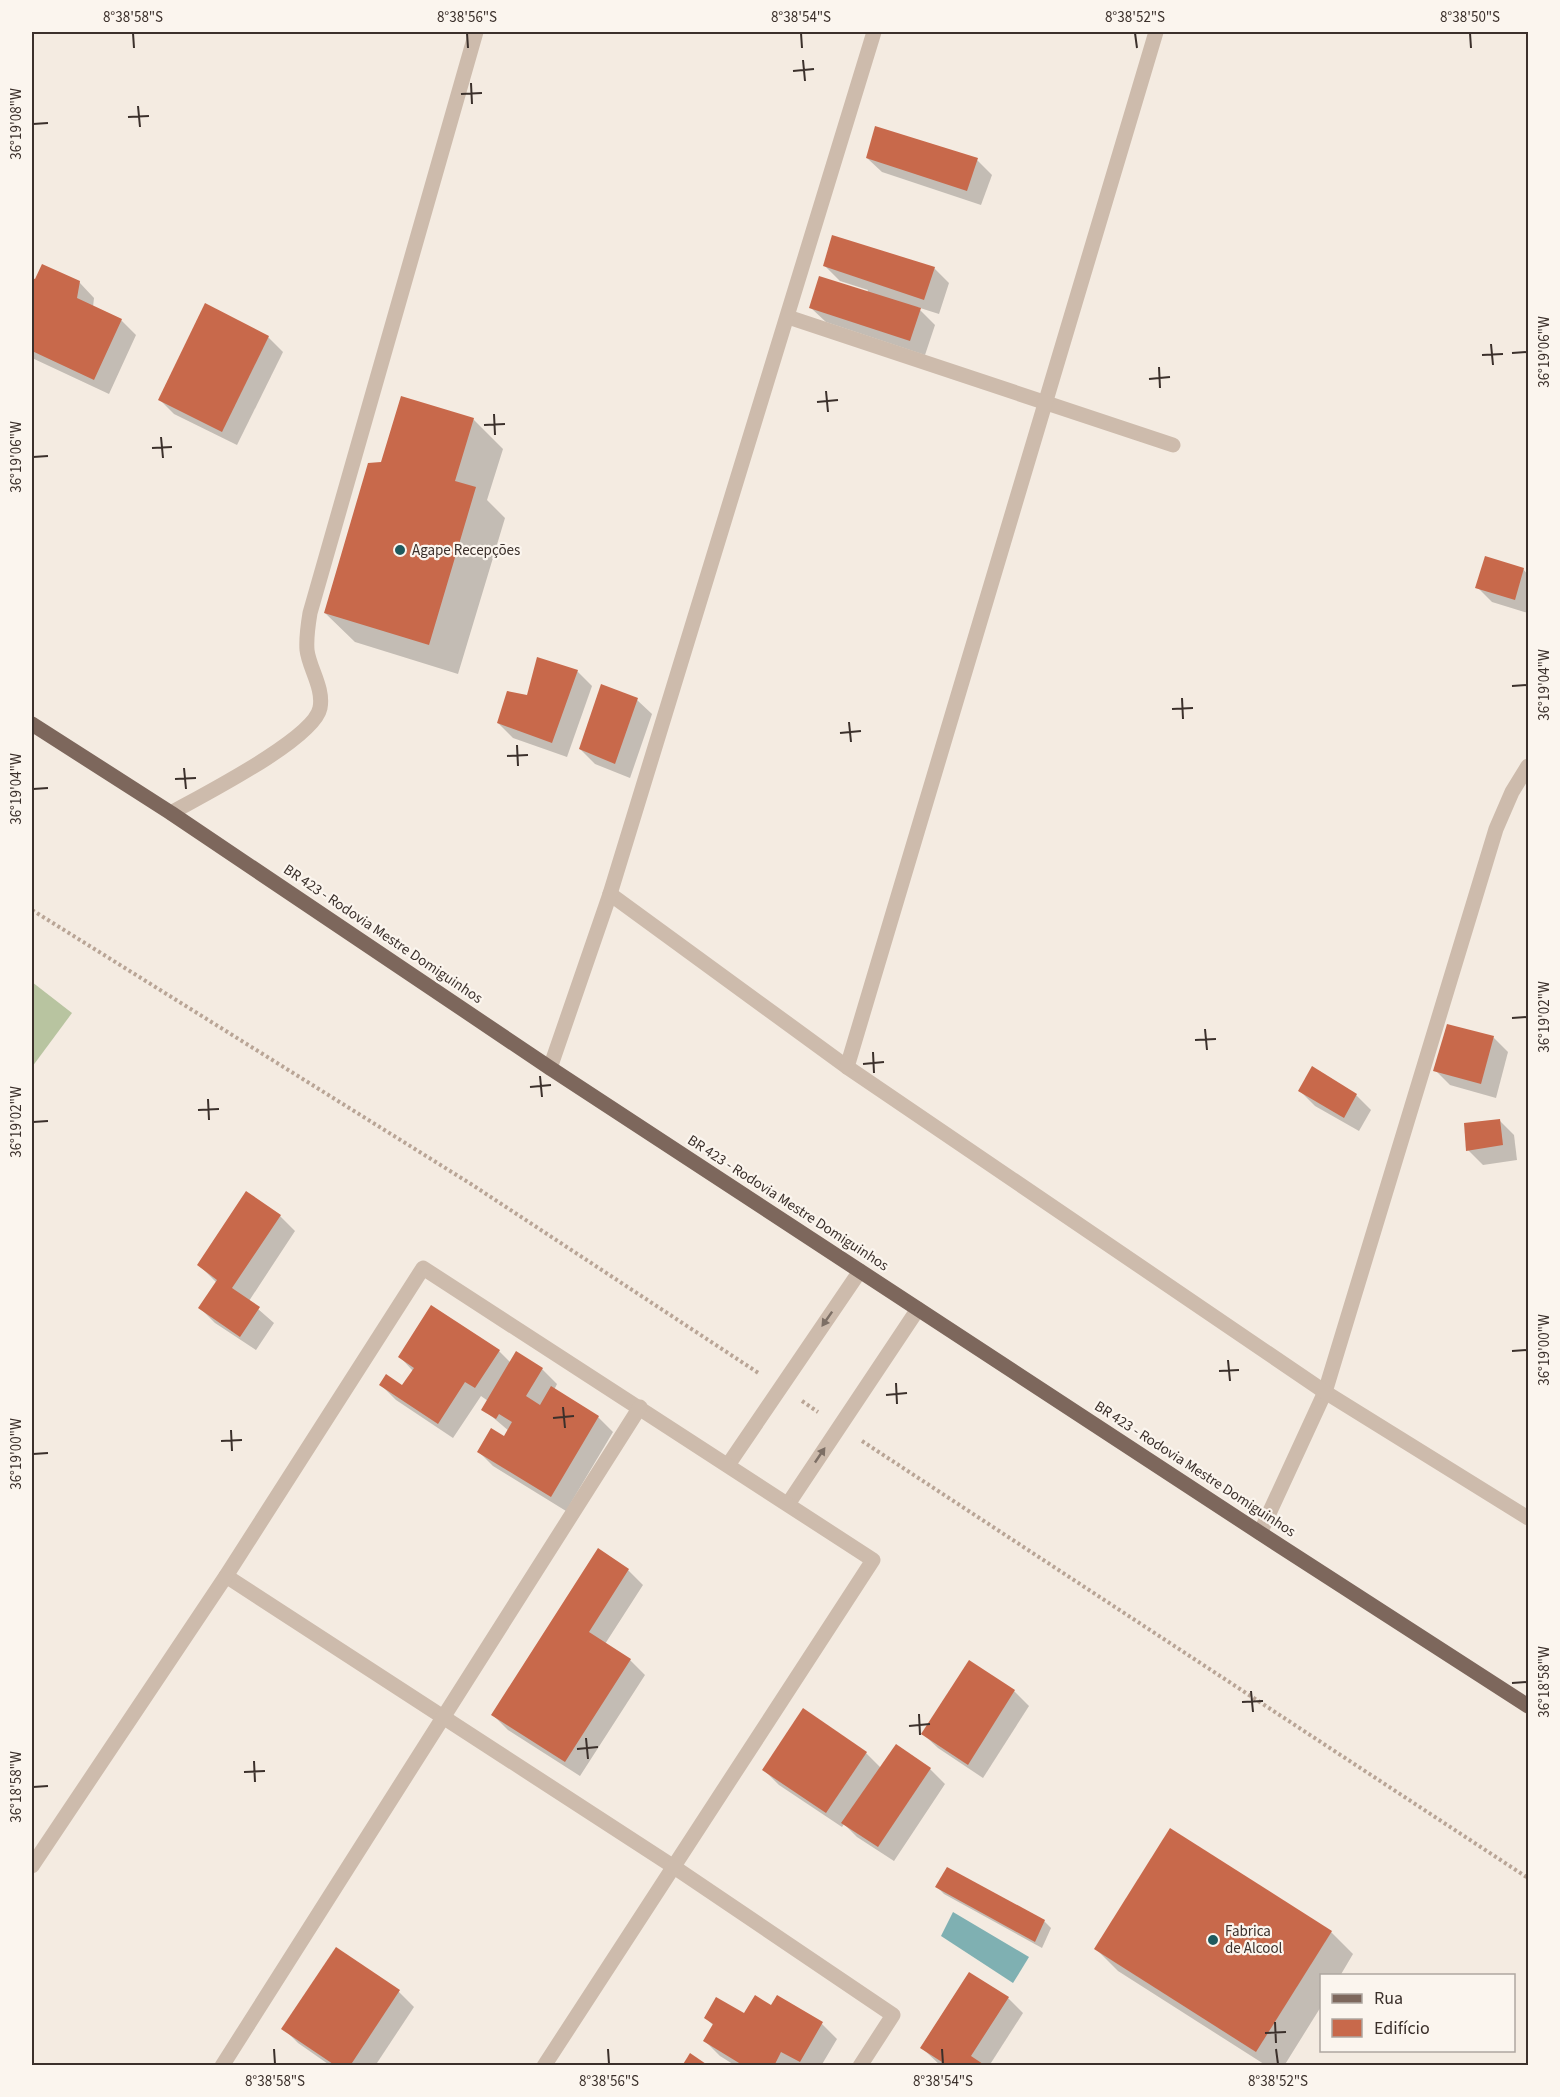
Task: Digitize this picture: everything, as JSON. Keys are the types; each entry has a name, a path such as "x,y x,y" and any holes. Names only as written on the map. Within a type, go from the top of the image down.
{"main road":[{"name":"BR 423 - Rodovia Mestre Domiguinhos","path":"32,724 171,813 550,1068 1260,1533 1527,1700"}],"street":[{"path":"171,813 289,744 310,728 321,708 317,679 307,651 310,613 476,32"},
{"path":"550,1068 610,894 874,32"},
{"path":"847,1067 1156,32"},
{"path":"788,317 1173,445"},
{"path":"1260,1533 1325,1392 1496,829 1512,792 1528,766"},
{"path":"610,894 847,1067 1325,1392 1528,1518"},
{"path":"32,1866 226,1576 423,1268 873,1560 544,2066"},
{"path":"728,1465 860,1271"},
{"path":"788,1504 918,1309"},
{"path":"222,2066 640,1407"},
{"path":"226,1576 674,1867 893,2015 860,2066"}],"green space":[{"path":"32,982 72,1013 32,1067"}],"water":[{"path":"953,1912 1029,1957 1013,1983 941,1936"}],"building":[{"path":"875,126 978,158 967,191 866,158"},
{"path":"832,235 935,267 924,300 823,266"},
{"path":"42,264 80,281 77,298 122,319 94,380 32,351 32,278 35,279"},
{"path":"819,276 921,308 910,341 809,308"},
{"path":"205,303 269,336 222,432 158,400"},
{"name":"Agape Recepções","path":"401,396 474,418 455,481 476,487 429,645 324,613 368,463 381,462"},
{"path":"1485,556 1524,568 1515,600 1475,588"},
{"path":"537,657 578,670 552,743 497,723 507,691 527,695"},
{"path":"601,684 638,698 615,764 579,749"},
{"path":"1447,1024 1494,1036 1481,1084 1433,1071"},
{"path":"1312,1066 1357,1094 1344,1118 1298,1091"},
{"path":"1500,1119 1503,1145 1466,1151 1464,1123"},
{"path":"246,1191 281,1215 232,1288 260,1307 240,1337 198,1308 217,1280 197,1265"},
{"path":"431,1305 500,1350 475,1388 465,1382 438,1424 379,1385 386,1374 402,1385 414,1368 398,1357"},
{"path":"516,1351 543,1368 526,1396 540,1405 551,1386 599,1416 551,1497 477,1452 491,1428 504,1436 512,1422 499,1414 496,1419 481,1410"},
{"path":"598,1548 629,1569 589,1632 631,1659 565,1762 491,1715"},
{"path":"969,1660 1015,1690 968,1765 921,1734"},
{"path":"803,1708 867,1752 826,1813 762,1770"},
{"path":"896,1744 931,1768 878,1847 841,1823"},
{"name":"Fabrica de Alcool","path":"1170,1828 1332,1931 1256,2052 1094,1949"},
{"path":"947,1867 1045,1920 1035,1942 935,1887"},
{"path":"336,1947 400,1990 350,2066 336,2066 281,2029"},
{"path":"969,1972 1009,1997 971,2056 986,2066 939,2066 942,2062 920,2048"},
{"path":"755,1995 771,2005 777,1995 823,2022 800,2062 781,2052 774,2066 744,2066 703,2041 713,2024 704,2018 716,1997 744,2013"},
{"path":"690,2053 709,2066 682,2066"}],"place":[{"name":"Agape Recepções","path":"400,550"},
{"name":"Fabrica de Alcool","path":"1213,1940"}]}
